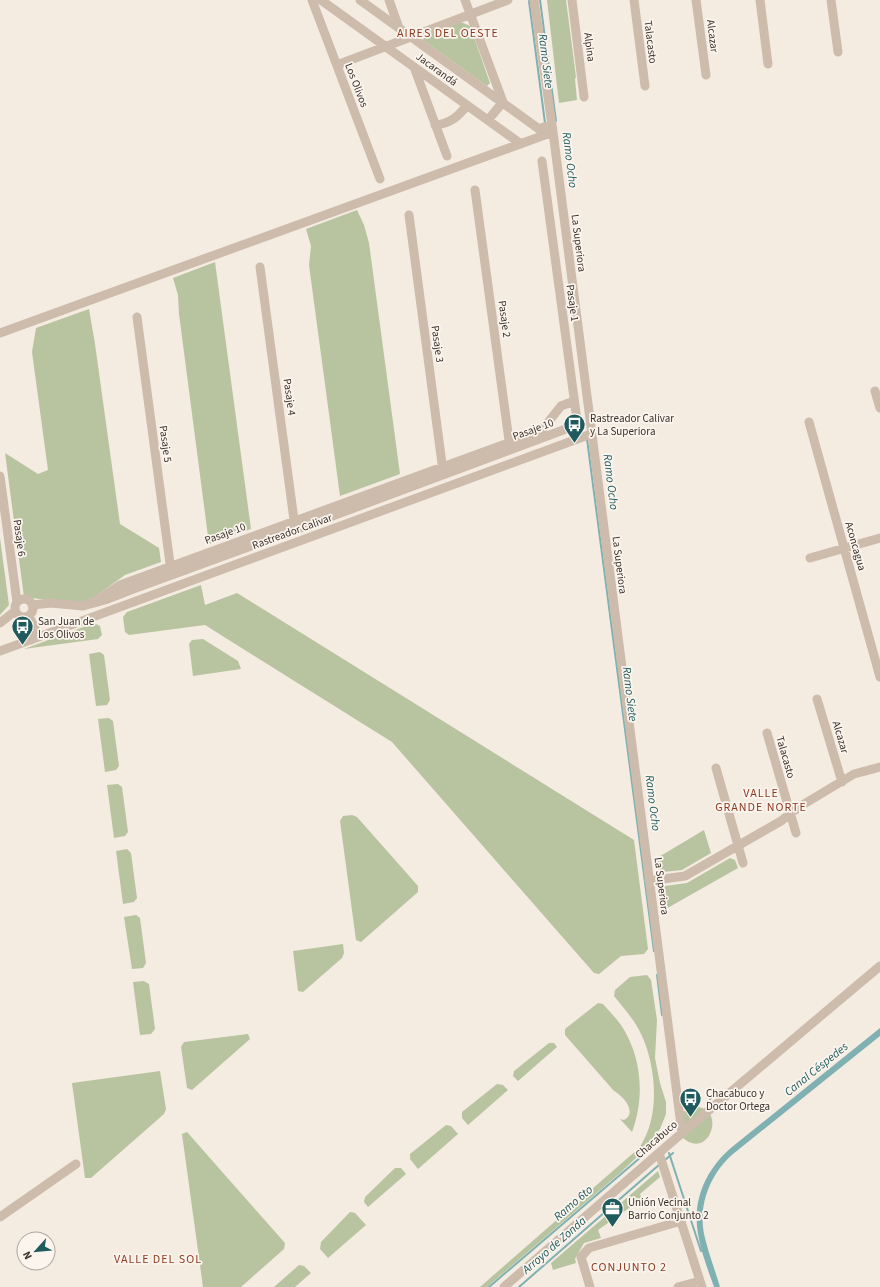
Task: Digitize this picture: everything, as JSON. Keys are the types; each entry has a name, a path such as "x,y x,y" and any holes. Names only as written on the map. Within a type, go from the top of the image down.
{"street":[{"name":"Los Olivos","path":"312,0 380,179"},
{"name":"Jacarandá","path":"321,0 521,144"},
{"name":"Jacarandá","path":"361,0 539,129 552,128"},
{"path":"389,0 400,28"},
{"path":"465,0 503,102 488,120"},
{"path":"337,65 508,0"},
{"name":"La Superiora","path":"534,0 552,128 682,1133"},
{"name":"Alpina","path":"572,0 584,97"},
{"name":"Talacasto","path":"634,0 645,86"},
{"name":"Alcazar","path":"696,0 706,75"},
{"path":"760,0 768,64"},
{"path":"831,0 838,52"},
{"path":"414,67 447,156"},
{"path":"435,125 443,124 455,118 467,105"},
{"path":"0,332 521,144 552,128"},
{"name":"Pasaje 1","path":"542,162 574,401"},
{"name":"Pasaje 2","path":"475,190 510,446"},
{"name":"Pasaje 3","path":"409,216 443,471"},
{"name":"Pasaje 4","path":"260,267 295,526"},
{"name":"Pasaje 5","path":"136,317 171,570"},
{"path":"875,391 880,408"},
{"name":"Pasaje 10","path":"21,611 25,599 32,605 51,602 83,606 106,600 171,570 295,526 510,446 574,426 577,420 574,401 561,406 542,430 510,446"},
{"name":"Aconcagua","path":"809,422 844,548 877,654 880,677"},
{"name":"Rastreador Calivar","path":"0,650 591,434"},
{"name":"Pasaje 6","path":"0,476 21,611 35,638"},
{"path":"810,558 880,538"},
{"path":"0,623 21,611 33,611 32,605"},
{"name":"Alcazar","path":"818,699 842,782"},
{"name":"Talacasto","path":"767,734 796,833"},
{"path":"649,881 685,876 781,821 799,807 854,774 880,767"},
{"path":"716,768 743,863"},
{"name":"Chacabuco","path":"504,1287 661,1159 682,1133 880,966"},
{"path":"661,1159 701,1284 678,1287"},
{"path":"0,1217 76,1164"},
{"path":"590,1287 581,1257 589,1248 681,1221"}],"green space":[{"path":"547,0 566,0 576,77 577,100 559,103"},
{"path":"461,22 470,26 490,83 487,86 423,40 425,35"},
{"path":"357,210 364,225 369,243 400,474 340,496 309,265 311,246 306,229"},
{"path":"215,262 251,529 209,544 179,314 178,295 173,278"},
{"path":"89,309 120,524 159,548 161,562 125,575 96,596 78,604 24,597 5,453 38,474 48,470 32,352 36,328"},
{"path":"0,538 9,605 0,615"},
{"path":"201,585 205,605 237,593 634,840 648,949 644,954 621,956 599,974 594,973 392,742 205,625 129,635 125,632 123,617 127,612"},
{"path":"94,623 100,626 102,635 98,639 24,649"},
{"path":"203,639 238,661 241,669 193,676 189,644 192,640"},
{"path":"100,652 104,655 110,700 107,705 96,706 89,654"},
{"path":"109,718 113,721 119,766 116,770 105,772 98,719"},
{"path":"118,784 122,787 128,832 125,836 114,838 107,785"},
{"path":"352,815 357,817 418,886 418,892 361,942 356,940 340,821 343,816"},
{"path":"704,830 711,853 682,870 663,872 659,869 657,858"},
{"path":"127,849 131,853 137,898 134,902 123,904 116,851"},
{"path":"730,858 735,860 738,868 664,910 662,890 665,886 687,883"},
{"path":"136,915 140,918 146,963 143,968 132,969 124,917"},
{"path":"343,944 344,953 342,958 303,992 298,991 293,951"},
{"path":"647,975 651,980 657,1020 655,1058 660,1083 666,1102 666,1114 660,1129 638,1156 620,1173 487,1287 480,1287 639,1148 646,1135 654,1104 654,1088 649,1056 638,1028 614,996 615,990 630,977"},
{"path":"144,981 149,984 155,1029 151,1034 140,1035 133,982"},
{"path":"598,1003 603,1004 621,1025 628,1037 637,1064 640,1091 639,1105 632,1132 620,1119 624,1120 628,1117 630,1113 628,1104 614,1091 565,1035 565,1029"},
{"path":"248,1034 250,1039 192,1090 187,1088 181,1047 184,1042"},
{"path":"549,1043 554,1043 557,1047 518,1081 513,1076 514,1071"},
{"path":"160,1071 166,1109 164,1114 91,1178 85,1178 72,1083"},
{"path":"497,1084 503,1085 508,1090 468,1125 462,1118 462,1112"},
{"path":"690,1108 702,1108 709,1113 712,1121 712,1130 708,1138 701,1143 692,1143 682,1137 683,1112"},
{"path":"446,1125 451,1126 458,1134 418,1169 410,1159 410,1154"},
{"path":"187,1132 285,1243 284,1249 241,1287 203,1287 182,1134"},
{"path":"395,1168 401,1168 406,1174 368,1207 364,1202 365,1197"},
{"path":"658,1171 660,1177 640,1194 642,1199 598,1230 601,1238 584,1243 575,1259 576,1263 553,1270 551,1263"},
{"path":"350,1212 355,1213 366,1225 328,1258 320,1249 321,1242"},
{"path":"299,1265 304,1266 311,1273 295,1287 274,1287"}],"water":[{"path":"880,1028 880,1036 733,1154 718,1170 708,1190 703,1212 704,1234 720,1287 714,1287 701,1247 697,1221 699,1197 708,1175 732,1147"}],"waterway":[{"name":"Ramo Ocho","path":"540,0 556,121"},
{"name":"Ramo Siete","path":"529,1 545,123"},
{"name":"Ramo Siete","path":"587,439 654,951"},
{"name":"Ramo Siete","path":"657,975 662,1015"},
{"path":"710,1099 717,1093"},
{"name":"Ramo 6to","path":"489,1287 669,1133"},
{"name":"Ramo Siete","path":"669,1153 701,1251 705,1250"},
{"name":"Ramo Siete","path":"665,1160 673,1153"},
{"name":"Arroyo de Zonda","path":"519,1287 660,1164"}],"place":[{"name":"Rastreador Calivar y La Superiora","path":"574,444"},
{"name":"San Juan de Los Olivos","path":"23,646"},
{"name":"Chacabuco y Doctor Ortega","path":"690,1118"},
{"name":"Unión Vecinal Barrio Conjunto 2","path":"612,1228"}],"district":[{"name":"AIRES DEL OESTE","path":"448,33"},
{"name":"VALLE GRANDE NORTE","path":"761,800"},
{"name":"VALLE DEL SOL","path":"158,1259"},
{"name":"CONJUNTO 2","path":"629,1267"}],"water label":[{"name":"Canal Céspedes","path":"816,1069"}]}
